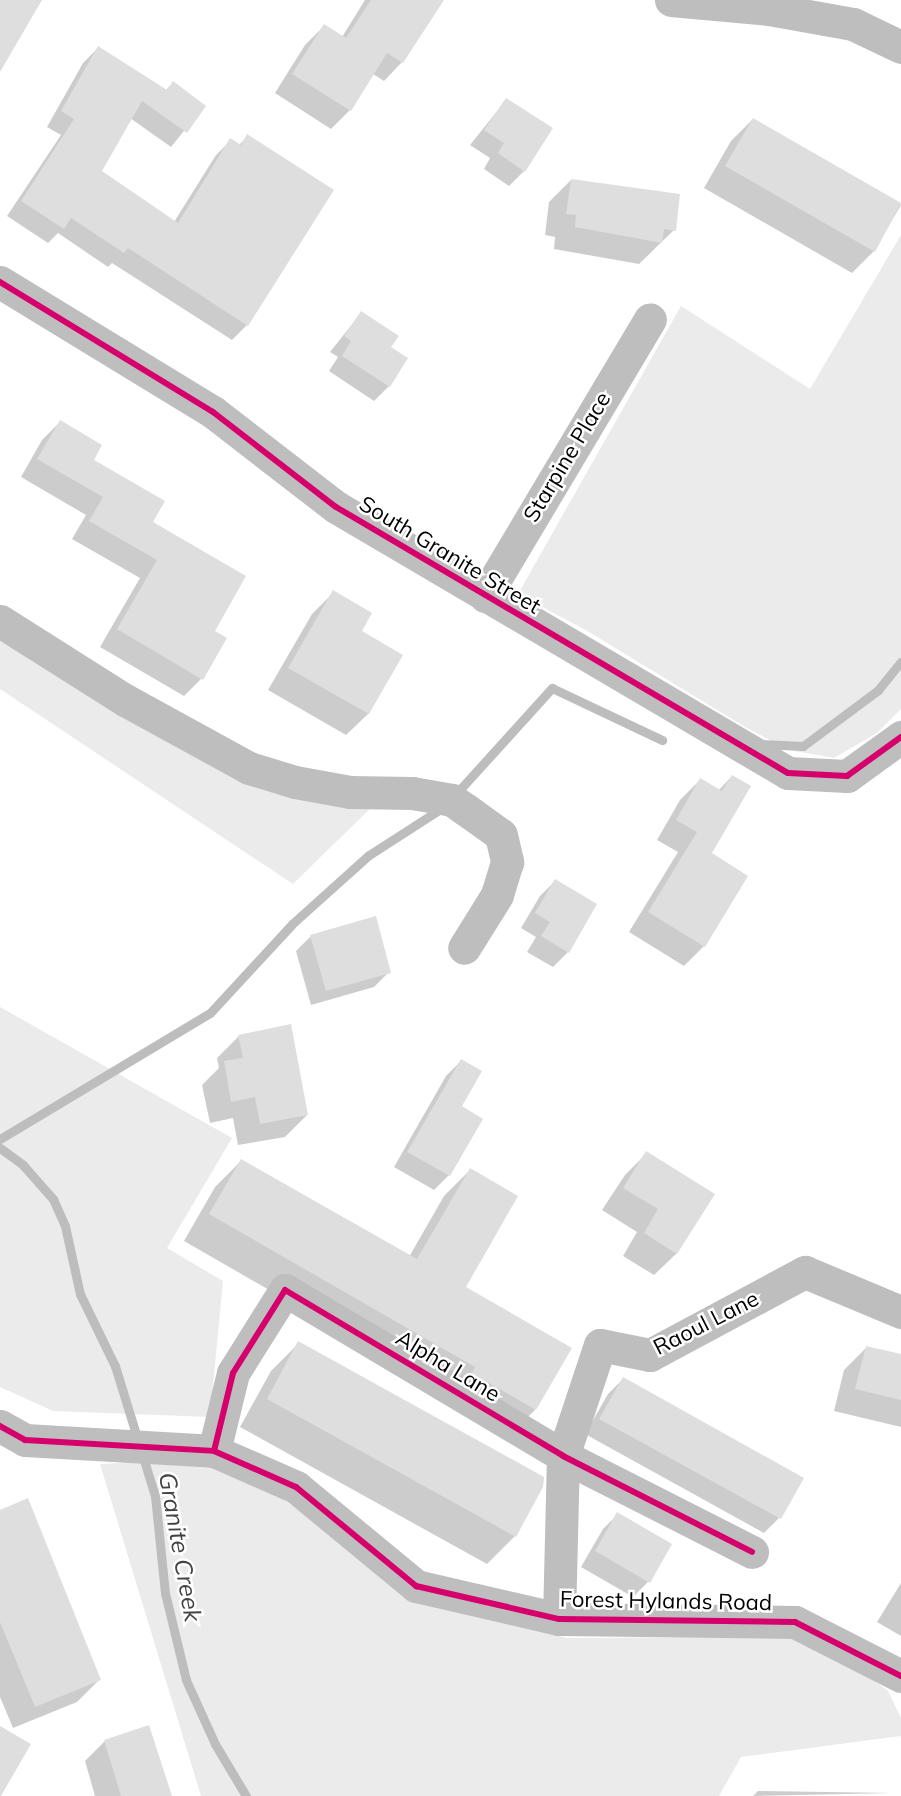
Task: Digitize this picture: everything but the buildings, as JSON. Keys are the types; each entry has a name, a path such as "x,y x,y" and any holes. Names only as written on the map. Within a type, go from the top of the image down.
{"street":[{"path":"671,0 769,9 854,24 901,47"},
{"name":"South Granite Street","path":"0,282 213,411 336,507 788,773 847,776 901,737"},
{"name":"Starpine Place","path":"485,596 650,319"},
{"path":"0,621 125,700 249,768 295,782 350,792 412,793 459,804 501,835 507,862 497,895 464,948"},
{"name":"Raoul Lane","path":"559,1619 563,1456 600,1345 650,1355 805,1272 901,1312"},
{"name":"Alpha Lane","path":"214,1451 233,1373 285,1290 563,1456 752,1552"},
{"name":"Forest Hylands Road","path":"0,1426 25,1440 214,1451 296,1487 416,1586 559,1619 795,1622 901,1676"}],"shaded area":[{"path":"901,235 901,709 877,733 834,758 789,750 745,727 589,632 518,594 681,306 810,389"},
{"path":"0,630 156,729 383,796 293,884 0,689"},
{"path":"0,1007 232,1138 167,1248 223,1281 210,1417 53,1411 0,1387"},
{"path":"206,1459 275,1493 408,1591 566,1638 792,1637 849,1661 888,1691 901,1718 901,1736 741,1757 719,1796 201,1796 100,1464"}],"waterway":[{"path":"761,744 803,746 878,690 901,662"},
{"path":"454,796 552,688 662,740"},
{"path":"0,1139 210,1013 292,924 369,855 445,806"},
{"name":"Granite Creek","path":"0,1148 23,1165 53,1199 65,1226 80,1294 115,1366 155,1496 165,1593 186,1680 215,1744 246,1796"}],"cycle path":[{"path":"0,282 213,412 336,507 788,773 847,776 901,737"},
{"path":"214,1451 233,1373 285,1290 563,1456 752,1552"},
{"path":"0,1426 25,1440 214,1451 296,1487 416,1586 559,1619 795,1622 901,1676"}]}
